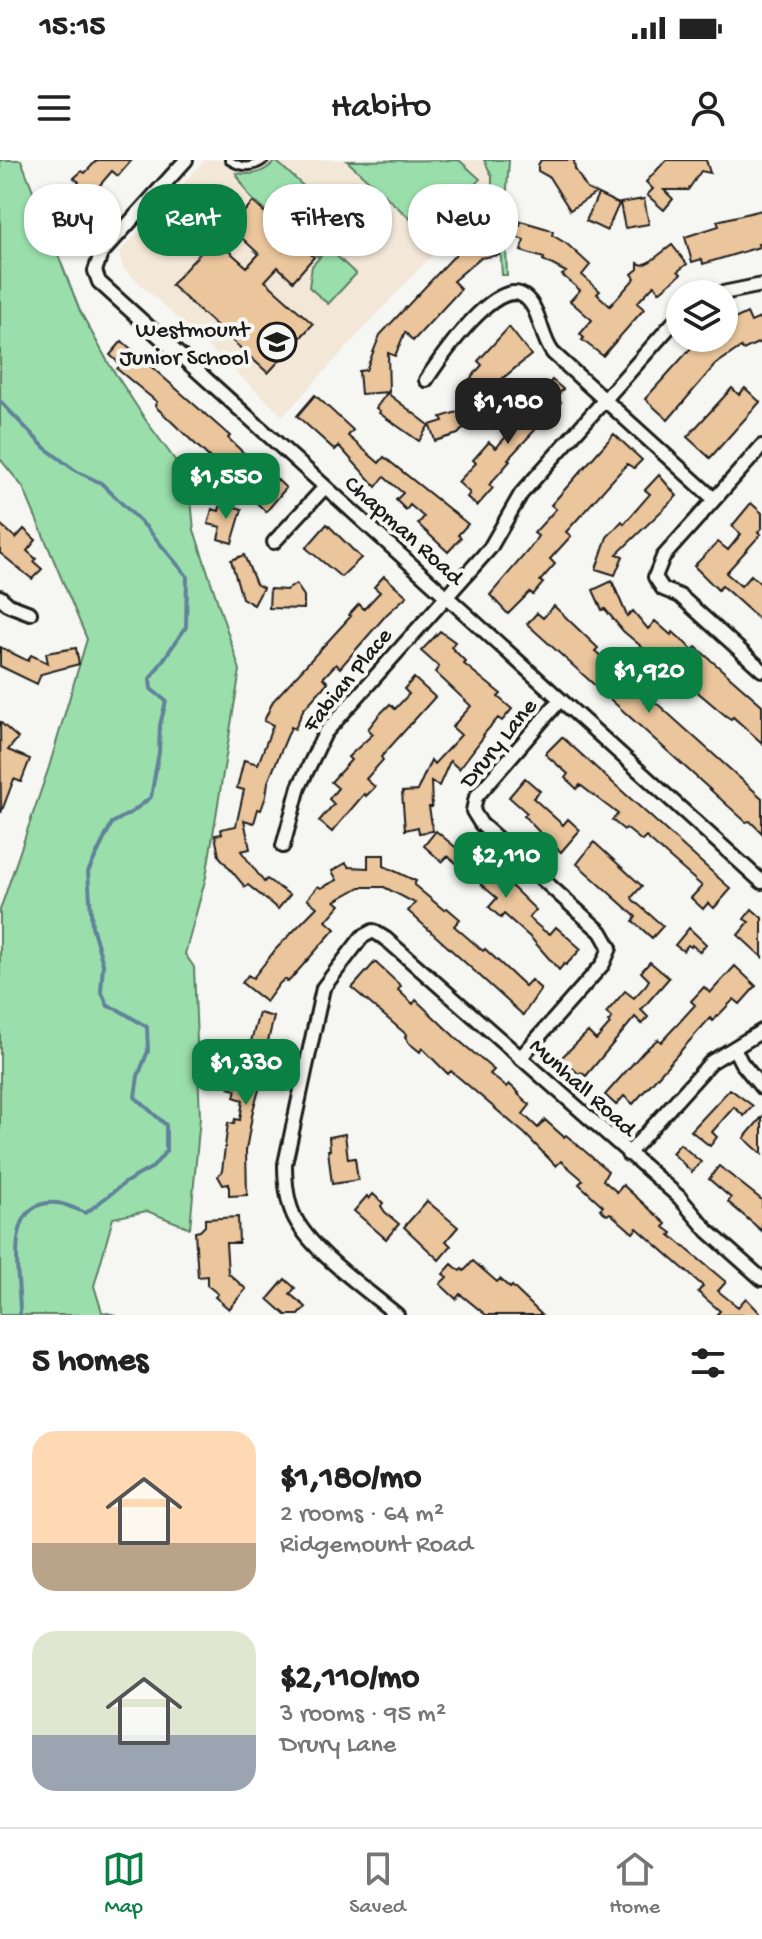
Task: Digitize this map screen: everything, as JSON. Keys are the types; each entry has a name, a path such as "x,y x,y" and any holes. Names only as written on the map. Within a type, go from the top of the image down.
{"street":[{"name":"Chapman Road","path":"186,160 101,254 96,265 96,277 104,288 762,882"},
{"path":"738,290 762,285"},
{"path":"426,380 442,356 487,305 499,295 513,291 530,303 545,342 553,353 714,499"},
{"name":"Fabian Place","path":"283,846 299,787 325,733 490,548 521,494 666,331"},
{"path":"762,446 663,557 655,577 663,589 680,596 762,670"},
{"path":"274,542 325,487"},
{"path":"0,597 9,605 30,613"},
{"name":"Drury Lane","path":"520,1058 603,964 610,948 601,932 481,824 473,811 476,797 560,700"},
{"name":"Munhall Road","path":"397,1315 304,1233 294,1215 285,1183 285,1164 323,988 359,941 373,931 386,939 679,1197 708,1231 762,1279"},
{"path":"628,1154 711,1062 762,1031"},
{"path":"734,1048 762,1088"}],"lane":[{"path":"229,160 249,167 264,160"}],"shaded area":[{"name":"Westmount Junior School","path":"205,160 484,160 492,176 492,184 408,184 408,256 431,256 283,416 123,268 121,251 137,234 137,256 247,256 247,184 183,184"}],"green space":[{"path":"0,160 21,160 30,184 24,184 24,256 59,256 80,311 109,364 189,479 194,530 240,670 206,877 185,954 194,967 200,1117 190,1228 147,1211 113,1218 94,1286 102,1312 116,1315 0,1315 0,910 49,767 87,639 23,487 0,459"},
{"path":"459,160 480,179 475,184 408,184 408,217 392,202 392,184 372,184 347,161"},
{"path":"484,160 509,160 507,184 492,184 492,176"},
{"path":"276,161 301,184 263,184 263,208 250,197 247,184 242,184 236,173 258,173"},
{"path":"321,256 337,256 356,274 328,304 309,287 312,266"},
{"path":"501,256 506,256 507,275 502,275"}],"building":[{"path":"97,160 132,160 118,176 112,171 101,184 77,184 79,182 74,178 82,171 85,173"},
{"path":"541,160 574,160 575,169 587,189 596,193 570,210 549,177 538,171"},
{"path":"666,160 706,160 710,173 701,171 688,190 664,190 673,199 664,210 647,195 653,189 646,182"},
{"path":"598,194 619,204 607,231 586,221"},
{"path":"644,199 649,224 625,228 620,203"},
{"path":"253,202 263,211 263,256 314,257 293,281 278,267 265,281 313,324 268,373 171,285 198,256 234,256 247,267 259,254 247,243 247,209"},
{"path":"762,210 762,244 758,244 759,247 703,264 702,259 692,262 685,237 719,226 717,221"},
{"path":"521,221 548,229 567,244 590,265 582,275 600,291 597,294 610,306 635,278 632,274 638,269 638,263 643,265 651,261 672,245 687,264 678,271 681,274 674,280 666,280 666,286 659,292 654,285 637,303 644,309 603,356 582,340 584,338 580,334 592,320 570,301 580,290 562,275 566,272 544,258 521,251 524,240 518,238"},
{"path":"454,256 493,256 480,258 453,281 461,289 413,341 405,332 395,356 388,353 389,392 361,394 359,371 366,370 380,335"},
{"path":"747,313 751,322 762,317 762,341 743,350 741,347 738,349 738,317"},
{"path":"509,327 531,355 497,383 501,387 458,434 435,441 430,425 443,421 441,417 467,409 461,404 473,392 465,385 482,365 478,361"},
{"path":"122,341 230,436 228,438 250,459 263,470 265,468 286,488 266,512 238,484 245,477 231,465 225,472 157,408 157,402 117,369 121,365 110,355"},
{"path":"687,352 734,352 715,365 668,420 645,399"},
{"path":"552,380 563,389 556,397 561,402 508,459 510,461 489,485 493,488 477,506 467,497 470,493 458,482 476,463 473,460 489,442 496,448"},
{"path":"732,388 739,395 745,388 760,402 710,458 687,437"},
{"path":"387,393 429,425 419,441 379,413 376,408"},
{"path":"315,395 353,430 348,436 379,463 384,457 468,524 458,535 461,538 448,552 418,524 424,517 410,505 406,510 396,500 403,493 384,477 376,487 339,446 335,450 297,416"},
{"path":"614,434 642,460 634,468 627,464 566,532 571,536 550,559 555,564 540,581 543,583 508,614 490,595 531,547 538,536 534,533 556,509 551,505"},
{"path":"659,475 677,496 617,554 623,556 615,575 596,569 607,537 622,521 624,524 650,494 645,490"},
{"path":"221,503 242,509 232,543 218,539 221,527 208,524 212,509 219,511"},
{"path":"751,503 762,513 762,528 758,532 761,534 726,573 741,586 751,575 762,585 762,622 722,586 718,590 694,566 718,542 728,550 741,534 732,526"},
{"path":"0,524 16,538 24,529 36,540 27,551 42,569 32,579 0,553"},
{"path":"327,524 361,558 341,577 306,548"},
{"path":"244,555 256,584 263,588 254,605 242,598 231,560"},
{"path":"384,576 407,596 340,668 336,664 323,678 328,682 303,710 295,729 291,727 254,823 244,820 250,849 241,851 264,882 267,879 290,895 278,909 248,885 245,887 219,856 215,835 222,834 221,829 236,826 244,790 237,788 244,760 258,764 273,725 264,721 273,701 359,604 364,609 380,592 374,587"},
{"path":"612,581 627,616 633,611 648,629 655,621 693,650 696,647 762,705 762,743 694,689 698,684 675,665 672,668 652,650 649,653 623,631 605,609 602,610 593,590"},
{"path":"296,584 304,596 304,609 269,608 270,589 287,590"},
{"path":"554,606 598,648 595,651 762,798 762,833 750,821 746,822 527,624 537,613 543,618"},
{"path":"440,631 455,642 451,647 466,662 464,664 501,694 498,697 512,709 502,721 498,718 459,769 450,761 439,786 431,782 432,807 429,807 433,831 419,833 418,827 405,830 402,792 417,791 431,760 434,764 461,735 452,727 471,706 435,672 439,667 421,651"},
{"path":"0,647 28,661 31,655 48,663 46,653 76,648 79,664 41,674 37,684 0,666"},
{"path":"414,678 435,697 381,757 383,760 366,779 375,787 366,796 364,794 332,832 319,821 334,804 329,799 338,788 331,782 351,760 348,757 373,734 368,729 379,715 390,704 395,709 409,694 404,689"},
{"path":"0,722 18,738 8,750 30,759 21,782 14,779 1,813"},
{"path":"562,737 731,889 714,908 708,903 703,909 691,898 702,886 646,837 642,841 626,828 624,830 612,820 618,814 580,785 577,789 565,778 568,774 545,754"},
{"path":"525,778 540,791 533,798 563,825 568,819 580,830 561,852 509,797"},
{"path":"436,831 460,851 466,845 503,878 536,910 529,918 544,931 550,934 556,927 581,949 559,970 531,938 504,914 501,918 489,907 497,898 448,856 442,862 424,846"},
{"path":"594,842 642,886 632,897 633,900 663,926 652,938 633,921 636,917 577,864"},
{"path":"368,855 384,855 384,866 416,881 414,885 460,919 454,926 483,951 485,949 525,986 531,980 541,989 523,1015 408,911 415,903 384,887 360,887 335,901 340,905 326,921 335,929 288,982 285,979 280,983 266,1002 242,983 248,975 253,978 317,907 307,899 318,886 321,888 337,880 332,871 346,863 349,867 368,868"},
{"path":"752,909 762,918 762,957 738,935 749,922 744,919"},
{"path":"689,928 706,944 700,952 692,945 683,951 675,945"},
{"path":"375,962 401,986 398,990 413,1004 416,1000 494,1070 490,1074 519,1093 530,1105 523,1114 538,1128 545,1120 564,1137 566,1135 608,1171 603,1180 617,1192 623,1185 666,1224 664,1227 672,1233 670,1235 726,1282 718,1291 738,1307 746,1298 762,1315 716,1315 720,1311 698,1292 703,1286 637,1228 633,1233 610,1213 607,1215 600,1209 603,1206 579,1184 583,1180 561,1161 556,1166 525,1134 463,1081 451,1071 448,1074 422,1048 420,1052 409,1043 405,1037 407,1035 352,988"},
{"path":"650,962 669,978 641,1010 648,1017 642,1024 635,1017 586,1076 581,1072 579,1074 561,1058 588,1032 596,1040 610,1024 608,1022 612,1018 606,1013 625,991 634,998 646,985 649,980 641,972"},
{"path":"735,966 756,986 740,1004 734,999 713,1021 710,1018 633,1104 624,1096 616,1105 605,1095 644,1051 658,1039 661,1042 675,1027 695,1005 691,1001 704,987 710,993"},
{"path":"259,1013 274,1017 268,1041 273,1043 253,1110 246,1150 247,1195 229,1196 229,1184 223,1185 218,1176 222,1171 228,1123 234,1124 235,1119 240,1120 243,1100 234,1097 236,1090 229,1088 240,1063 243,1064 246,1059"},
{"path":"730,1089 753,1106 744,1116 734,1107 712,1132 717,1137 710,1146 691,1131"},
{"path":"762,1117 762,1154 744,1138"},
{"path":"345,1134 348,1159 355,1158 358,1180 332,1184 329,1137"},
{"path":"680,1144 701,1162 692,1172 672,1153"},
{"path":"719,1166 762,1200 762,1231 728,1202 731,1198 709,1179"},
{"path":"373,1194 383,1203 381,1206 385,1212 399,1224 386,1239 354,1211 367,1196 369,1199"},
{"path":"427,1201 458,1227 446,1241 451,1246 439,1260 404,1227"},
{"path":"238,1217 239,1243 226,1243 228,1273 246,1289 229,1309 207,1285 207,1276 198,1277 195,1232 205,1226 205,1219"},
{"path":"473,1261 497,1282 500,1279 510,1288 512,1286 542,1315 486,1315 460,1294 456,1299 440,1284 447,1277 443,1274 452,1264 464,1271"},
{"path":"285,1279 295,1288 290,1294 306,1307 299,1315 286,1315 268,1299"}],"waterway":[{"path":"0,401 45,448 76,471 101,483 147,528 187,576 186,627 150,679 151,689 166,701 151,797 112,823 88,872 92,926 103,964 101,991 108,1006 147,1027 148,1051 138,1076 135,1097 166,1125 166,1151 153,1167 126,1182 86,1213 57,1203 39,1205 27,1214 18,1245 20,1315"}],"place":[{"name":"Westmount Junior School","path":"277,342"}]}
